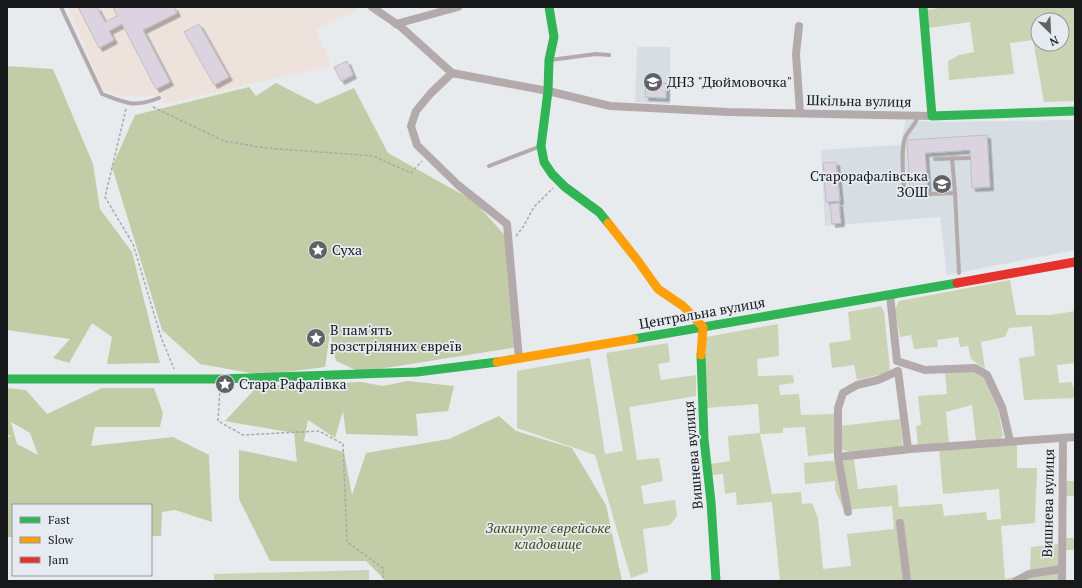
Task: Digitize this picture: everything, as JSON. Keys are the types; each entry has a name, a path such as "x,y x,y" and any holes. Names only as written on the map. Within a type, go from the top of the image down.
{"main road":[{"path":"549,7 554,37 549,60 548,91 541,146 544,162 559,181 599,212 658,289 683,306 703,327"},
{"path":"922,7 932,116"},
{"name":"Шкільна вулиця","path":"932,116 1075,110"},
{"name":"Центральна вулиця","path":"7,379 221,379 418,372 519,359 1075,262"},
{"name":"Вишнева вулиця","path":"703,327 701,353 704,440 711,502 716,581"}],"street":[{"path":"372,7 396,24 452,73 431,93 416,111 411,126 417,145 458,186 507,224 519,359"},
{"path":"396,24 458,7"},
{"path":"799,26 796,54 800,113"},
{"name":"Шкільна вулиця","path":"452,73 548,91 610,106 728,112 932,116"},
{"path":"890,294 908,449"},
{"path":"897,362 925,370 974,368 988,375 1002,407 1010,441"},
{"path":"848,512 838,456 838,408 843,393 857,385 878,380 898,371"},
{"name":"Вишнева вулиця","path":"838,456 908,449 1075,437"},
{"name":"Вишнева вулиця","path":"1062,581 1063,438"},
{"path":"900,523 907,581"},
{"name":"Вишнева вулиця","path":"1016,581 1029,574 1062,569"}],"lane":[{"path":"61,7 102,94 128,104 146,103 159,98"},
{"path":"549,60 596,54 609,55"},
{"path":"918,116 917,121 906,136 903,148 904,195 955,193"},
{"path":"489,166 541,146"},
{"path":"952,158 959,273"},
{"path":"934,159 969,158"}],"path":[{"path":"146,103 188,125 224,141 266,148 373,156 411,173 427,155"},
{"path":"128,104 105,197 133,244 161,337 178,378"},
{"path":"508,242 519,234 534,207 559,181"},
{"path":"221,379 218,421 243,435 319,431 343,444 347,542 383,568 383,581"}],"shaded area":[{"path":"68,7 356,7 357,10 316,29 328,56 330,66 165,104 161,96 114,95 102,87"},
{"name":"ДНЗ \"Дюймовочка\"","path":"637,47 670,47 670,104 635,102"},
{"name":"Старорафалівська ЗОШ","path":"906,120 935,122 1075,120 1075,250 947,275 940,217 825,226 821,150 900,145"}],"green space":[{"path":"946,7 1075,7 1075,101 1044,102 1035,52 1070,52 1070,12 1030,12 1030,40 1010,43 1014,74 949,80 948,61 959,55 974,52 970,22 929,28 927,10"},
{"path":"7,66 53,69 93,164 100,209 132,252 160,363 107,364 112,337 92,323 69,363 53,358 70,339 7,330"},
{"path":"276,83 317,104 354,88 388,153 474,201 511,242 518,347 360,372 336,361 330,333 325,367 261,375 200,364 162,330 112,167 135,115 249,87 256,96"},
{"path":"1010,280 1016,315 1051,315 1075,311 1075,363 1057,365 1059,383 1072,382 1073,387 1075,388 1075,398 1024,400 1019,358 1035,356 1032,326 1009,328 1005,337 981,342 985,369 971,359 968,346 960,347 958,337 937,340 938,347 914,349 911,335 900,337 895,310 899,301"},
{"path":"881,306 884,312 890,369 886,373 857,380 854,365 832,368 829,343 851,340 848,312"},
{"path":"778,324 779,356 757,359 758,376 793,375 794,383 779,385 780,395 799,394 801,415 834,414 835,453 808,456 805,427 783,428 783,433 760,434 772,494 801,492 802,504 812,503 818,518 823,569 851,566 847,534 894,529 892,506 844,510 835,490 835,481 805,484 804,463 854,459 858,489 897,485 899,507 942,504 944,516 986,512 987,520 1001,519 999,489 943,494 939,449 1017,443 1017,468 1037,468 1035,523 1001,526 1005,579 1030,570 1031,547 1058,544 1058,581 780,581 772,502 737,505 736,492 725,494 723,474 711,475 710,464 730,461 728,436 760,433 758,404 705,408 706,337"},
{"path":"668,343 670,362 658,364 661,380 696,375 696,396 629,407 637,460 659,458 663,481 641,486 644,504 675,500 677,516 670,525 643,529 648,572 631,578 595,455 517,428 517,371 590,358 605,454 623,451 606,353"},
{"path":"977,371 986,380 997,404 1003,435 1000,439 976,441 972,405 946,412 949,443 918,446 916,426 921,425 918,396 947,394 945,372"},
{"name":"Закинуте єврейське кладовище","path":"408,381 454,386 448,411 416,414 418,436 346,434 343,411 335,438 308,420 304,441 344,452 352,495 366,453 449,439 499,416 516,431 572,448 606,505 622,581 384,581 384,579 366,561 270,561 239,499 239,450 297,462 294,433 225,421 258,386 361,382 383,386"},
{"path":"7,388 26,390 47,414 102,388 154,388 163,413 160,427 95,427 91,446 173,437 209,455 212,522 175,510 162,512 161,536 152,536 152,504 12,504 12,537 7,537 7,438 11,436 7,435","holes":["11,422 30,433 38,455 17,444"]},
{"path":"900,419 903,447 851,452 842,450 839,426"},
{"path":"1065,481 1075,481 1075,496 1065,496"},
{"path":"1065,538 1075,538 1075,550 1065,550"},
{"path":"369,570 369,581 214,581 214,574"}],"building":[{"path":"78,7 97,7 105,22 117,16 113,7 174,7 177,13 143,30 170,82 156,89 122,24 109,31 114,40 99,48"},
{"path":"199,24 229,77 214,85 184,32"},
{"path":"347,61 353,75 341,81 334,67"},
{"path":"646,82 666,83 666,98 645,97"},
{"path":"987,135 990,187 972,188 970,150 925,153 928,192 910,193 907,140"},
{"path":"836,162 840,201 826,202 823,163"},
{"path":"839,203 841,223 832,224 830,204"}],"traffic: fast":[{"path":"549,7 554,37 549,60 548,91 541,146 544,162 552,174 565,187 599,212 608,223"},
{"path":"923,7 932,116 1075,111"},
{"path":"634,339 957,283"},
{"path":"701,355 704,439 711,502 716,581"},
{"path":"7,379 221,379 417,372 497,362"}],"traffic: slow":[{"path":"608,223 658,289 683,306 703,327 701,355"},
{"path":"497,362 634,339"}],"traffic: jam":[{"path":"957,283 1075,262"}],"place":[{"name":"ДНЗ \"Дюймовочка\"","path":"653,82"},
{"name":"Старорафалівська ЗОШ","path":"942,184"},
{"name":"Суха","path":"318,250"},
{"name":"В пам'ять розстріляних євреїв","path":"316,338"},
{"name":"Стара Рафалівка","path":"225,384"}]}
